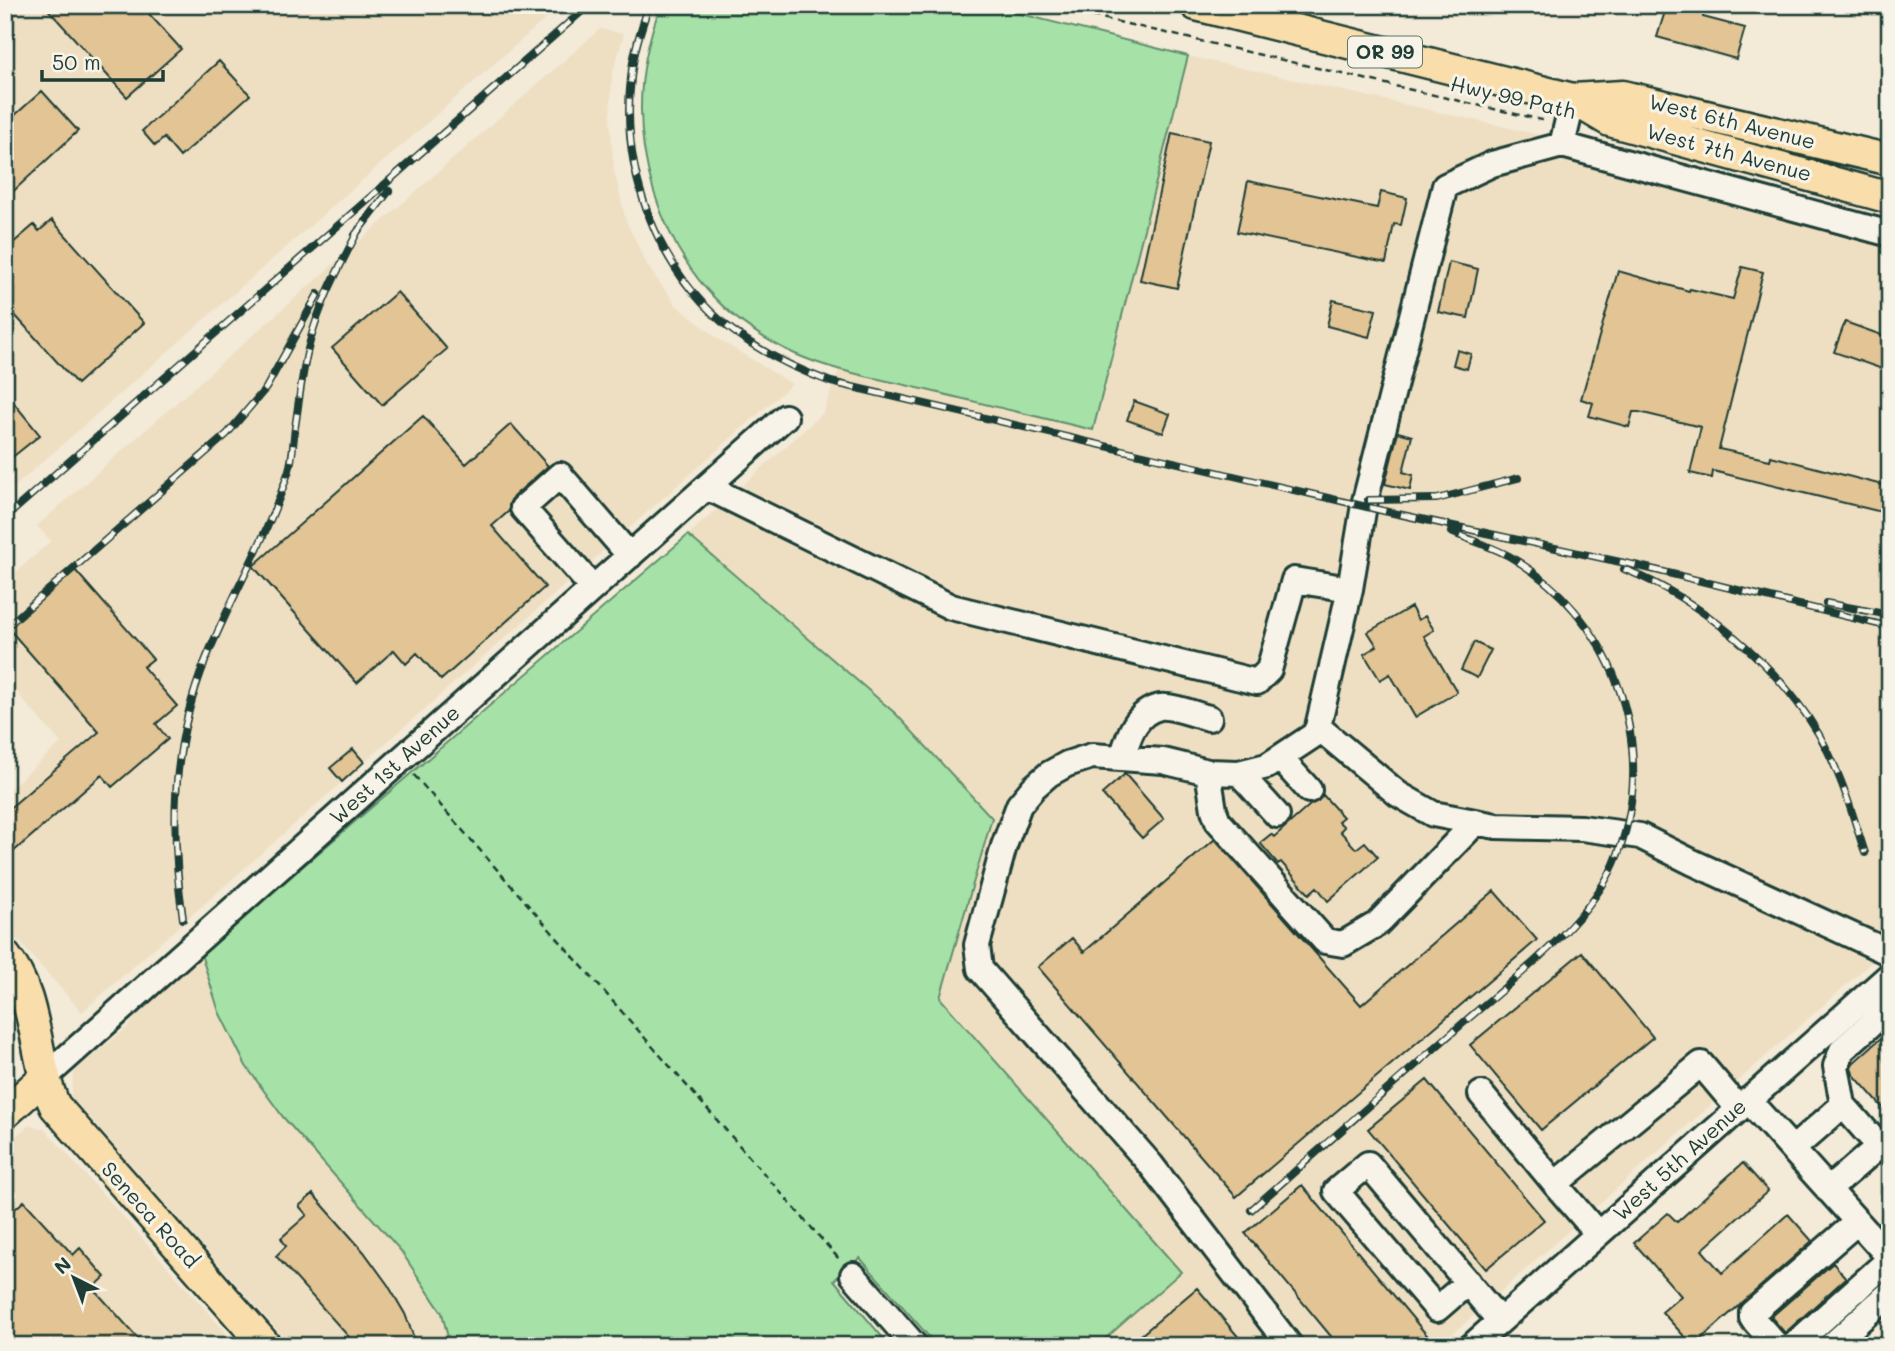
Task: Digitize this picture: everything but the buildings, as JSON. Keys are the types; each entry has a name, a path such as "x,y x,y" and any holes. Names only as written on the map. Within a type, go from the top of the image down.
{"main road":[{"name":"OR 99","path":"1196,5 1567,123"},
{"name":"West 6th Avenue","path":"1567,123 1623,96 1890,160"},
{"name":"West 7th Avenue","path":"1567,123 1611,121 1890,198"},
{"name":"Seneca Road","path":"5,956 23,986 50,1095 62,1116 266,1346"},
{"name":"West 1st Avenue","path":"5,1112 45,1077"}],"street":[{"path":"1290,1346 1151,1165 980,968 977,946 1004,846 1019,805 1034,787 1067,764 1093,756 1163,761 1208,772 1239,773 1267,766 1314,735 1350,589 1364,505 1445,186 1567,123 1890,234"},
{"name":"West 1st Avenue","path":"45,1077 785,416"},
{"path":"593,588 523,508 532,499 560,475 630,555"},
{"path":"707,487 951,607 1256,682 1269,670 1293,580 1350,589"},
{"path":"1122,758 1129,734 1141,716 1160,707 1209,718"},
{"path":"1318,727 1398,794 1433,814 1496,826 1582,828 1640,836 1890,953"},
{"path":"1280,758 1309,790"},
{"path":"1208,772 1218,821 1325,941 1343,944 1377,925 1476,822"},
{"path":"1239,773 1277,815"},
{"name":"West 5th Avenue","path":"1472,1346 1743,1104 1874,1011 1890,975"},
{"path":"1829,1190 1878,1146 1843,1105 1834,1040"},
{"path":"1555,1184 1701,1064 1793,1149 1890,1259 1793,1346"},
{"path":"1481,1094 1598,1234"},
{"path":"1793,1149 1843,1105"},
{"path":"1468,1282 1437,1309 1336,1191 1368,1164 1468,1282 1500,1321"},
{"path":"1777,1346 1752,1318 1752,1313 1857,1222"},
{"path":"853,1275 915,1346"},
{"path":"1831,1346 1890,1293"}],"path":[{"name":"Hwy 99 Path","path":"1045,5 1567,123"},
{"path":"401,760 853,1275"}],"shaded area":[{"path":"5,5 561,5 5,495"},
{"path":"600,29 624,34 612,75 610,119 614,170 626,221 648,267 676,305 718,339 792,384 82,1012 5,926 5,793 61,743 16,692 5,701 5,582 51,541 37,526"},
{"path":"1188,56 1723,176 1890,218 1890,946 1439,1346 1097,1346 1180,1271 940,998 992,818 896,714 688,535 823,413 839,369 1093,430"},
{"path":"201,954 219,1012 246,1066 283,1117 401,1251 442,1313 450,1346 291,1346 71,1097 74,1071 129,1026 140,1008"},
{"path":"29,1125 44,1128 238,1346 5,1346 5,1146"}],"green space":[{"path":"661,5 985,5 1188,56 1093,430 824,365 769,340 725,308 706,289 676,245 654,192 648,168 643,144 641,98 647,51"},
{"path":"688,535 896,714 992,818 940,998 1181,1272 1097,1346 937,1346 860,1258 834,1280 890,1346 450,1346 442,1313 401,1251 283,1117 246,1066 219,1012 201,954"}],"railway":[{"path":"5,518 589,5"},
{"path":"649,5 634,59 629,113 638,183 649,217 664,249 683,279 706,306 732,330 780,360 831,382 1384,511 1639,566 1890,627"},
{"path":"355,235 389,191"},
{"path":"183,919 176,852 176,788 194,691 289,470 313,330 359,229"},
{"path":"5,628 227,434 266,388 318,294"},
{"path":"1368,500 1437,499 1518,478"},
{"path":"1251,1210 1546,951 1586,909 1602,887 1622,842 1632,797 1632,751 1624,705 1599,645 1560,595 1527,568 1502,552 1451,532"},
{"path":"1624,569 1680,597 1707,616 1734,636 1781,683 1826,747 1845,792 1865,853"},
{"path":"1826,603 1890,615"}]}
